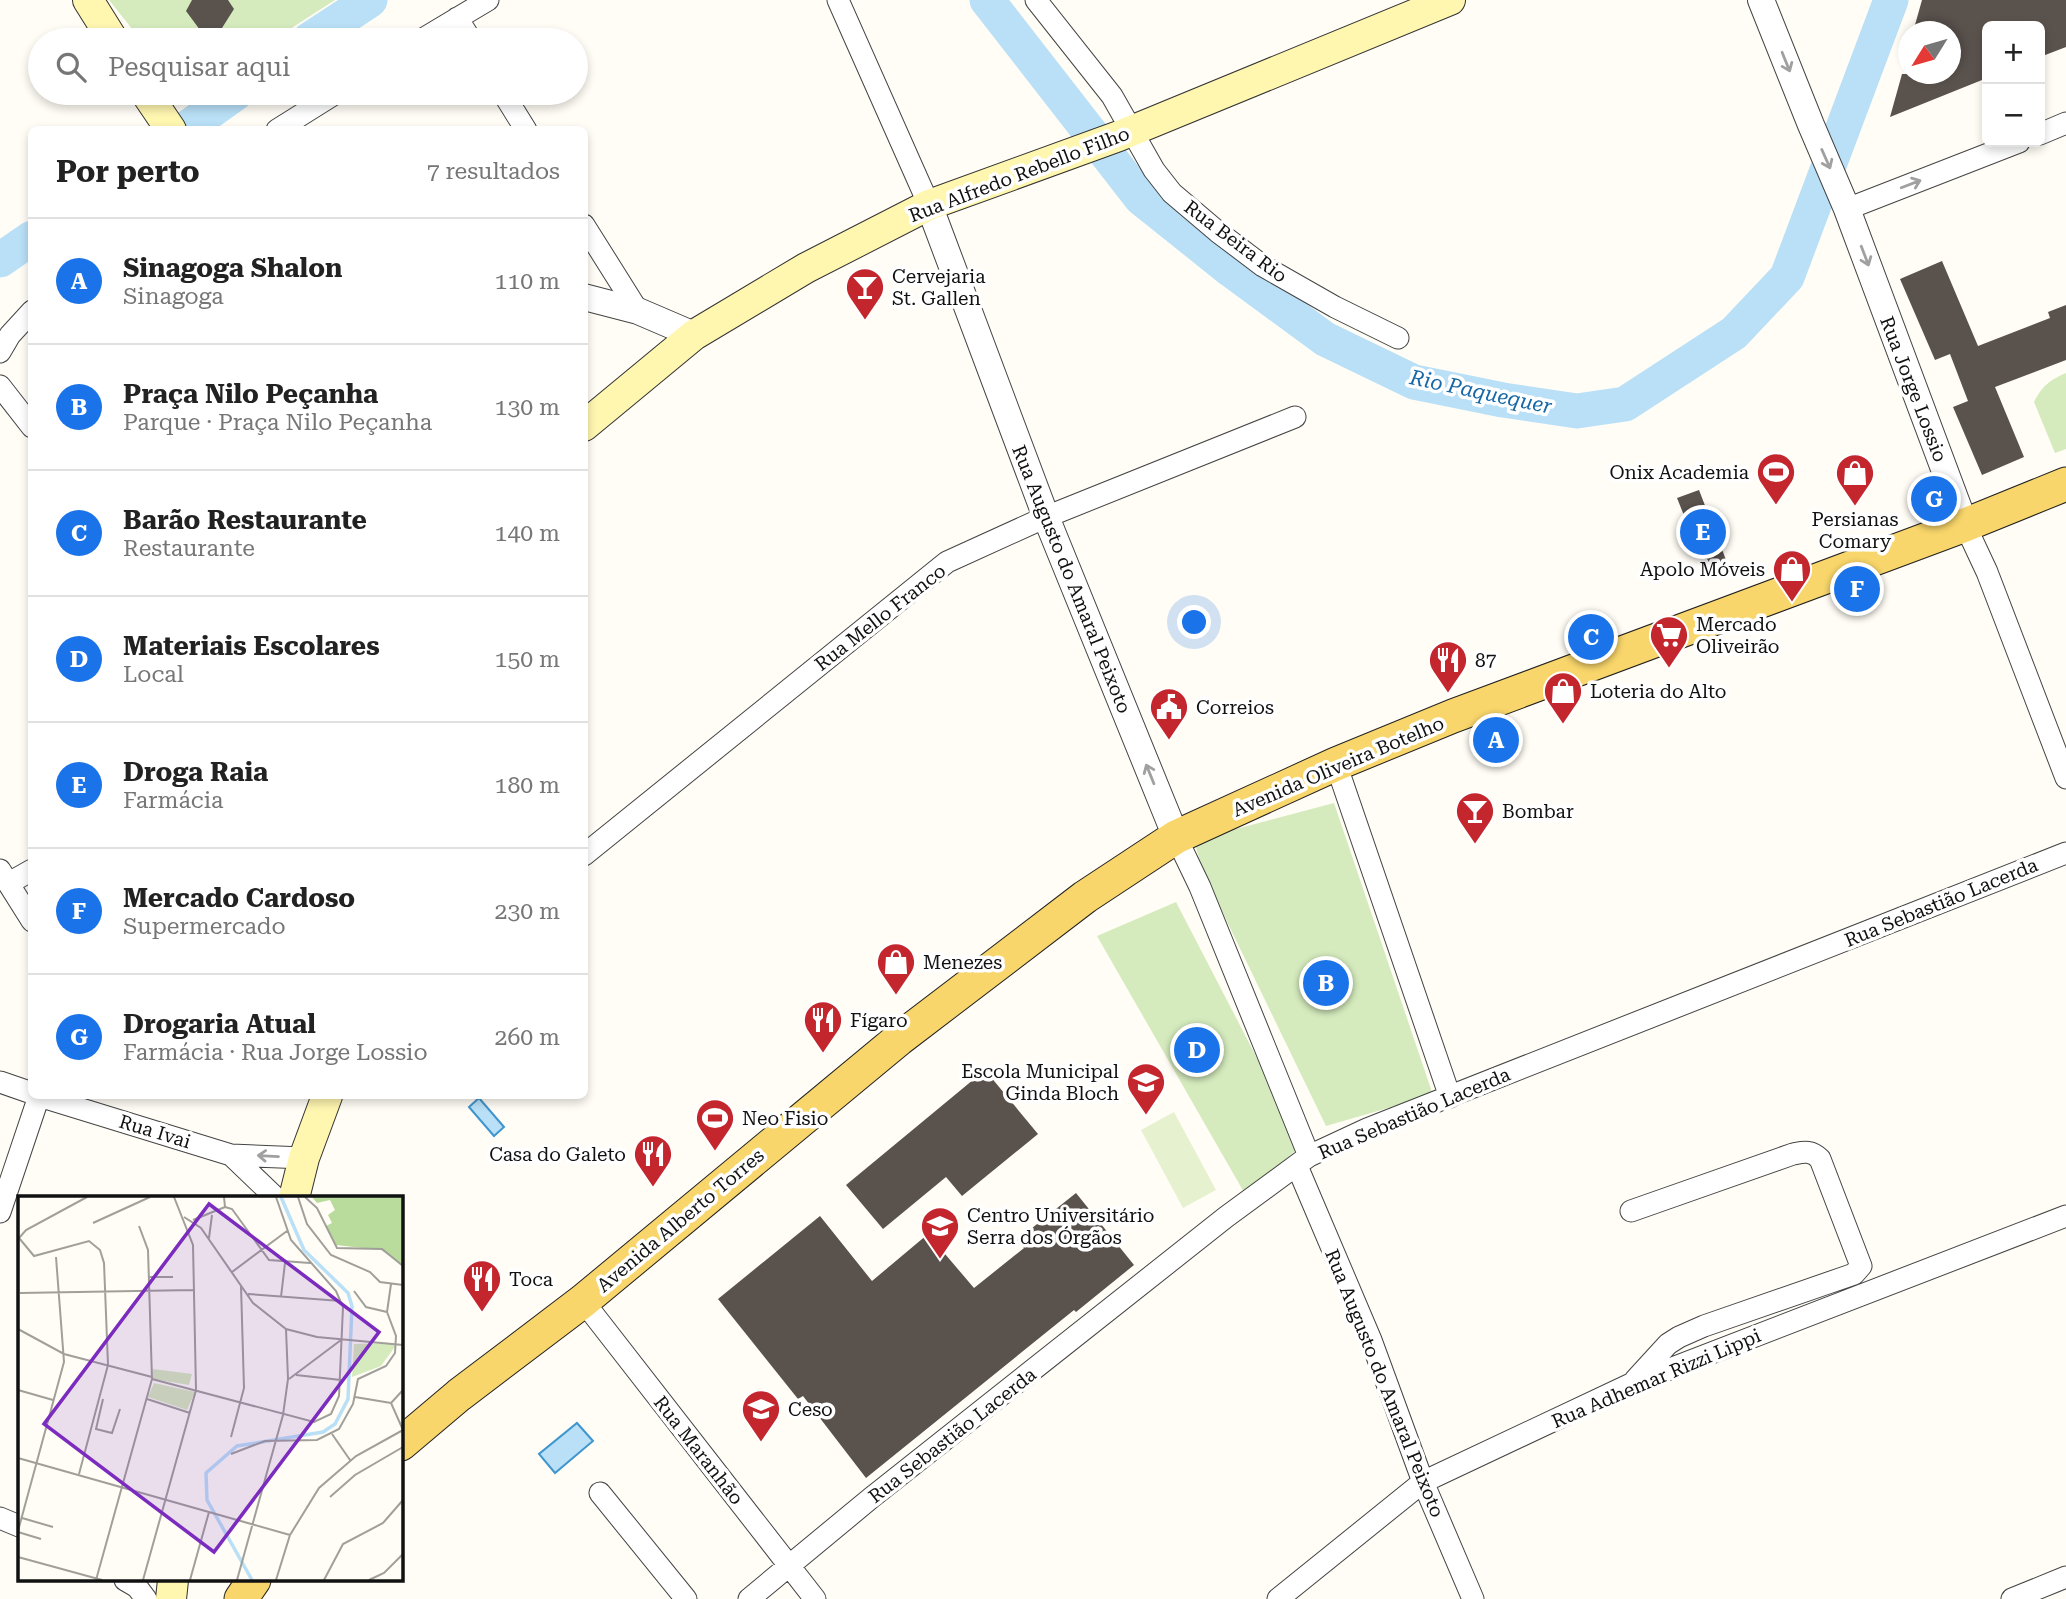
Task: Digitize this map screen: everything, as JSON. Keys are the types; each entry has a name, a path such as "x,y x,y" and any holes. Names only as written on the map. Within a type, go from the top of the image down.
{"main road":[{"path":"88,0 106,28"},
{"name":"Rua Alfredo Rebello Filho","path":"588,423 694,335 806,268 929,205 1125,133 1450,0"},
{"path":"154,105 168,126"},
{"name":"Avenida Oliveira Botelho","path":"1188,831 1336,764 1615,654 1965,525 2066,484"},
{"name":"Avenida Alberto Torres","path":"402,1443 459,1395 583,1301 899,1039 1085,897 1188,831"},
{"path":"294,1196 304,1158 326,1099"},
{"path":"241,1599 253,1582"}],"street":[{"path":"441,28 488,0"},
{"name":"Rua Augusto do Amaral Peixoto","path":"838,0 929,205 1046,517 1188,831 1200,887 1423,1482 1473,1599"},
{"name":"Rua Beira Rio","path":"1036,0 1112,96 1125,133 1172,193 1263,266 1335,307 1398,338"},
{"name":"Rua Jorge Lossio","path":"1761,0 1844,201 1965,525 1987,572 2066,778"},
{"path":"457,18 463,28"},
{"path":"282,126 317,105"},
{"path":"510,105 524,126"},
{"path":"2045,132 2066,124"},
{"path":"1844,201 2005,147"},
{"path":"588,231 638,312"},
{"path":"588,298 638,312 694,335"},
{"path":"0,352 10,335 28,315"},
{"path":"0,386 28,422"},
{"name":"Rua Mello Franco","path":"588,853 947,562 1046,517 1295,417"},
{"path":"1336,764 1450,1097"},
{"name":"Rua Sebastião Lacerda","path":"749,1599 1226,1217 1303,1161 1367,1129 2066,853"},
{"path":"28,871 5,877 28,914"},
{"path":"0,1082 28,1092"},
{"path":"0,1212 38,1099"},
{"name":"Rua Ivai","path":"49,1099 231,1155 304,1158"},
{"path":"1631,1211 1793,1154 1814,1153 1820,1159 1861,1266 1854,1274 1679,1337 1631,1384"},
{"name":"Rua Ivai","path":"231,1155 274,1196"},
{"name":"Rua Adhemar Rizzi Lippi","path":"1278,1599 1423,1482 1631,1384 2066,1216"},
{"name":"Rua Maranhão","path":"583,1301 815,1599"},
{"path":"600,1493 686,1599"},
{"path":"0,1518 18,1526"},
{"path":"2012,1599 2066,1577"},
{"path":"128,1582 137,1587 146,1599"}],"green space":[{"path":"109,0 335,0 292,28 131,28"},
{"path":"2066,373 2066,449 2055,453 2034,402 2047,384"},
{"path":"1334,803 1433,1095 1326,1126 1203,872 1194,840"},
{"path":"1176,902 1302,1145 1245,1194 1097,936"},
{"path":"1174,1112 1216,1190 1183,1208 1141,1130"}],"water":[{"path":"480,1099 504,1127 494,1136 469,1107"},
{"path":"577,1423 593,1441 555,1473 539,1454"}],"building":[{"path":"192,0 228,0 234,9 222,28 199,28 186,11"},
{"path":"1922,0 2066,0 2066,47 2045,55 2045,21 1982,21 1982,80 1890,117 1899,84 1961,84 1961,21 1916,21"},
{"path":"1942,261 1978,346 2050,318 2048,312 2066,305 2066,360 1995,387 2024,457 1982,475 1953,407 1968,401 1950,354 1935,360 1900,279"},
{"path":"1699,490 1728,565 1707,573 1677,498"},
{"path":"985,1070 1038,1134 962,1196 946,1177 883,1229 846,1185"},
{"path":"1076,1193 1134,1265 1076,1312 1074,1310 866,1478 803,1396 798,1399 718,1299 820,1216 872,1281 928,1234 974,1288 1024,1248 1017,1240"}],"waterway":[{"name":"Rio Paquequer","path":"327,28 370,0"},
{"name":"Rio Paquequer","path":"987,0 1141,198 1231,270 1325,339 1414,382 1503,400 1577,411 1625,404 1734,333 1787,277 1891,0"},
{"name":"Rio Paquequer","path":"190,126 219,105"},
{"name":"Rio Paquequer","path":"0,260 28,241"}],"place":[{"name":"Cervejaria St. Gallen","path":"865,321"},
{"name":"Drogaria Atual","path":"1934,499"},
{"name":"Onix Academia","path":"1776,506"},
{"name":"Persianas Comary","path":"1855,507"},
{"name":"Droga Raia","path":"1703,532"},
{"name":"Mercado Cardoso","path":"1857,589"},
{"name":"Apolo Móveis","path":"1792,603"},
{"name":"Barão Restaurante","path":"1591,637"},
{"name":"Mercado Oliveirão","path":"1669,669"},
{"name":"87","path":"1448,694"},
{"name":"Loteria do Alto","path":"1563,725"},
{"name":"Sinagoga Shalon","path":"1496,740"},
{"name":"Correios","path":"1169,741"},
{"name":"Bombar","path":"1475,845"},
{"name":"Praça Nilo Peçanha","path":"1326,983"},
{"name":"Menezes","path":"896,996"},
{"name":"Materiais Escolares","path":"1197,1050"},
{"name":"Fígaro","path":"823,1054"},
{"name":"Escola Municipal Ginda Bloch","path":"1146,1116"},
{"name":"Neo Fisio","path":"715,1152"},
{"name":"Casa do Galeto","path":"653,1188"},
{"name":"Centro Universitário Serra dos Órgãos","path":"940,1260"},
{"name":"Toca","path":"482,1313"},
{"name":"Ceso","path":"761,1443"}]}
